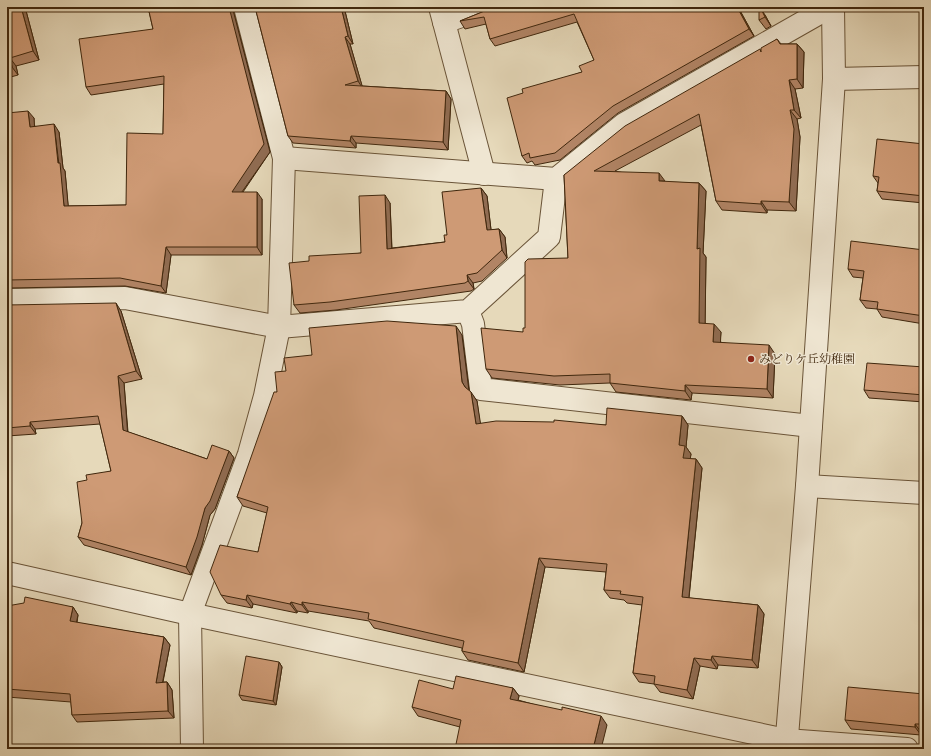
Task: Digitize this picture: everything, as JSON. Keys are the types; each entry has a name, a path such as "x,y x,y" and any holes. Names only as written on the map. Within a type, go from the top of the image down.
{"street":[{"path":"192,749 190,614 249,454 265,396 279,327 284,158 245,7"},
{"path":"484,174 442,14 488,7"},
{"path":"284,158 556,179 624,124 830,7"},
{"path":"786,745 807,486 834,79 833,7"},
{"path":"834,79 924,77"},
{"path":"7,300 125,298 279,327 468,311 549,237 556,179"},
{"path":"468,311 472,324 480,389 811,426"},
{"path":"807,486 924,493"},
{"path":"7,573 786,745 906,749"}],"building":[{"path":"7,7 21,7 33,51 10,58 12,67 7,68"},
{"path":"148,7 229,7 264,144 232,192 257,192 257,247 166,247 161,286 120,278 7,280 7,113 28,111 30,127 54,124 58,163 60,163 64,206 126,205 127,133 163,134 164,76 86,87 79,39 153,29"},
{"path":"255,7 341,7 348,36 345,37 358,81 345,85 446,91 443,142 351,136 350,141 288,136"},
{"path":"493,7 737,7 749,29 613,106 555,153 530,158 529,153 522,156 507,98 523,93 522,89 582,72 579,66 594,60 574,14 490,39 484,17 460,21"},
{"path":"759,7 765,17 759,20"},
{"path":"777,39 780,44 797,44 797,79 789,80 794,110 790,110 794,129 789,202 761,201 761,204 716,201 699,114 594,171 659,173 659,181 699,183 697,249 700,248 699,323 714,324 713,342 769,345 767,389 685,385 685,391 610,383 610,374 554,376 486,369 481,328 523,332 523,328 525,328 525,262 528,259 568,258 564,175 625,126 760,49 761,52 761,48"},
{"path":"877,139 924,144 924,196 877,191 879,177 873,176"},
{"path":"481,188 487,230 499,229 502,250 477,273 467,275 468,281 465,283 330,302 294,305 289,263 309,261 309,256 361,253 359,196 385,195 387,249 445,242 444,235 447,235 442,192"},
{"path":"851,241 924,250 924,316 877,309 878,302 860,300 864,271 848,269"},
{"path":"116,303 136,371 118,376 123,430 207,459 212,445 229,451 210,501 205,508 197,537 186,567 78,537 82,523 77,482 87,480 86,475 111,471 98,416 30,422 30,426 7,428 7,305"},
{"path":"387,321 456,326 462,382 471,392 476,424 496,421 554,422 554,420 606,425 607,408 682,416 679,445 685,446 683,458 696,459 682,597 758,605 752,660 712,656 711,660 694,658 687,690 654,684 655,676 633,673 643,597 620,594 621,591 604,590 607,564 539,558 518,663 462,651 464,641 368,619 369,613 302,602 302,605 291,602 290,604 247,595 246,600 221,595 210,572 220,545 258,552 268,507 237,497 274,392 277,392 275,372 286,371 284,358 312,355 309,328"},
{"path":"867,363 924,367 924,395 864,390"},
{"path":"25,597 73,607 70,621 164,637 156,683 167,682 168,711 72,715 70,694 7,689 7,606 24,603"},
{"path":"246,656 279,662 273,701 239,695"},
{"path":"456,676 513,688 510,699 562,710 562,707 601,716 593,749 455,749 461,720 412,707 419,680 453,689"},
{"path":"848,687 924,694 924,724 915,724 915,727 845,720"},
{"path":"245,747 260,749 245,749"}],"place":[{"name":"みどりケ丘幼稚園","path":"751,359"}]}
